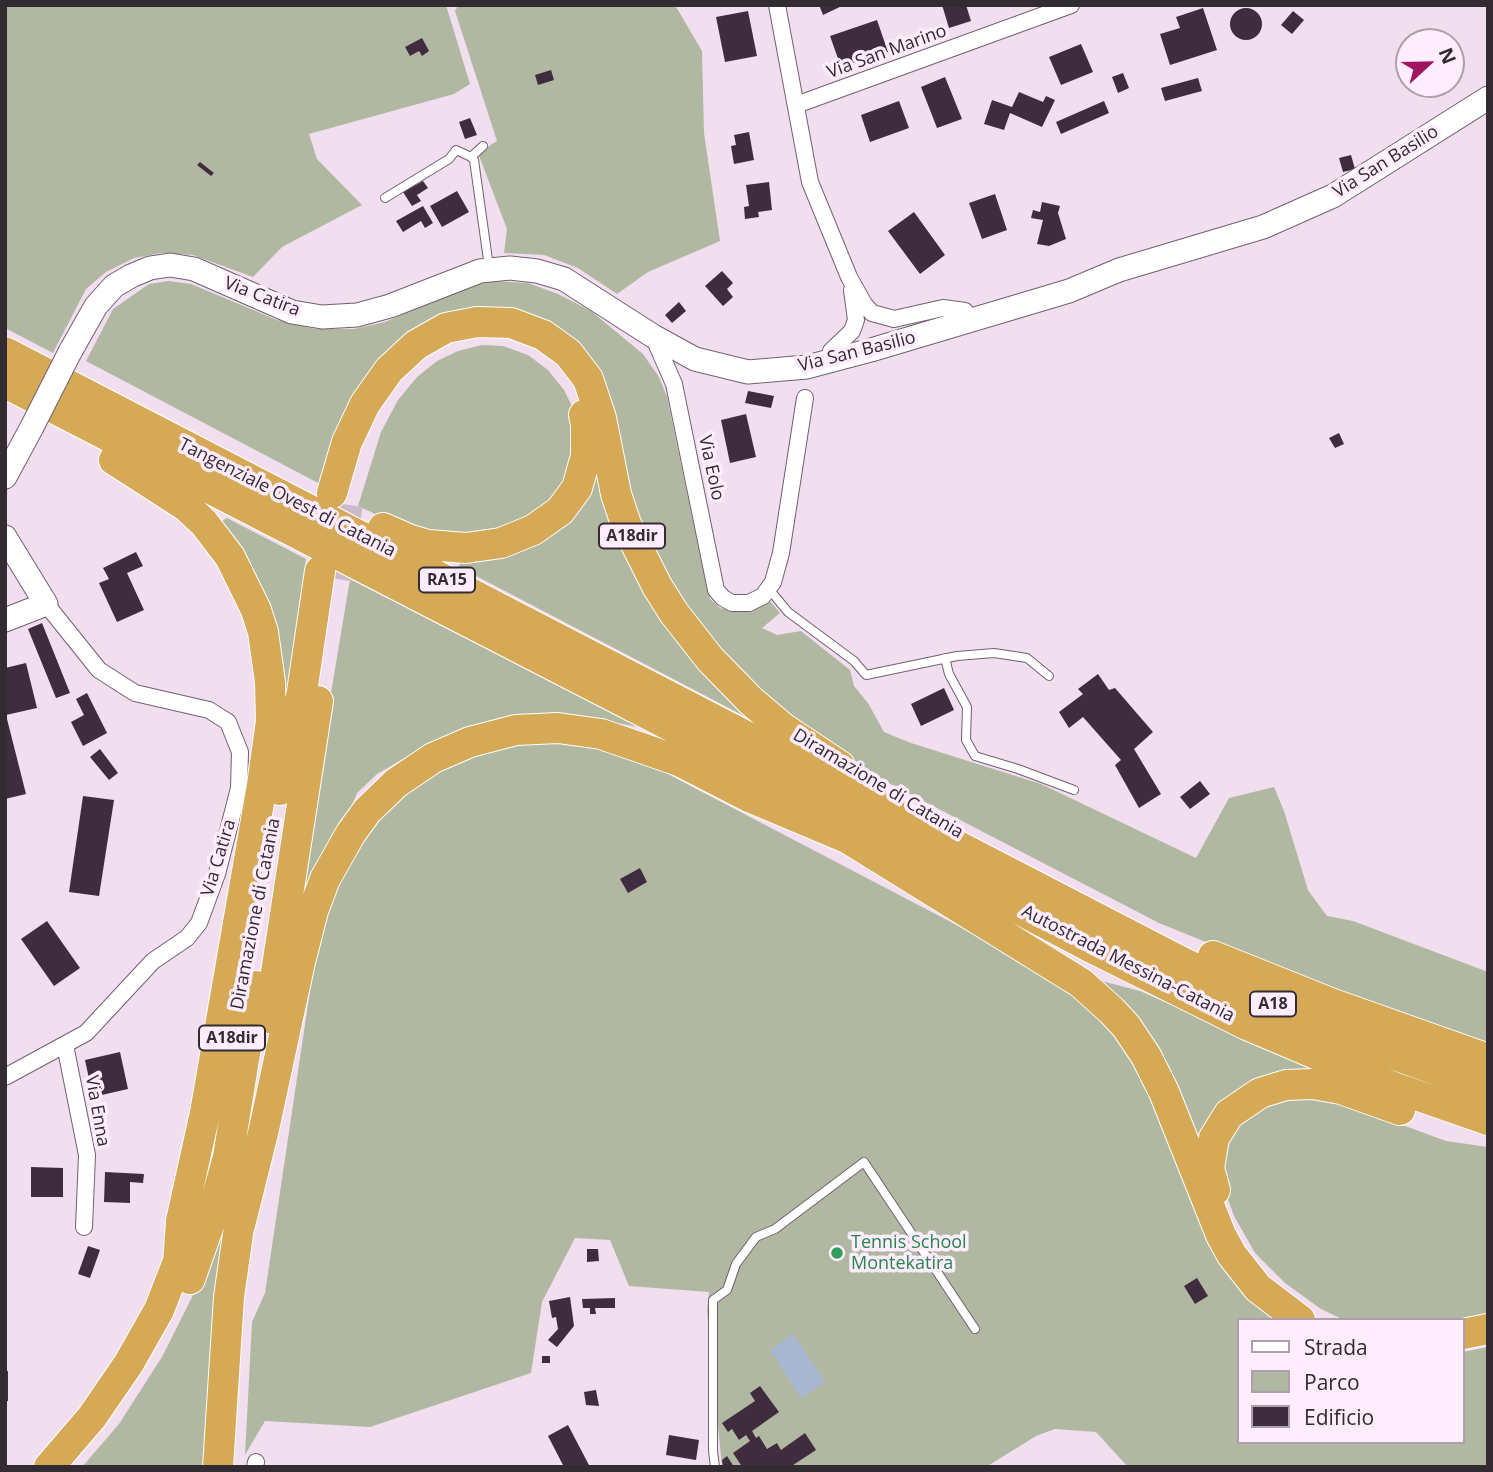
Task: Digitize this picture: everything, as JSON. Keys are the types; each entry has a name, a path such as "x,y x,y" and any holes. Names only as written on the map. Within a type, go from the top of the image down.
{"highway":[{"name":"Diramazione di Catania","path":"111,406 210,441 408,540 428,545 466,548 501,543 547,522 568,501 577,488 586,456 586,424 576,394 559,369 547,358 521,343 505,339 477,338 452,344 413,367 400,380 378,412 340,498 347,442 365,404 389,370 416,345 446,328 477,321 511,323 543,334 568,353 588,379 601,418 616,494 626,524 657,586 674,613 710,659 751,701 783,728 860,777 960,832 1028,881"},
{"name":"Tangenziale Ovest di Catania","path":"5,352 111,406 856,820"},
{"name":"Tangenziale Ovest di Catania","path":"5,383 856,820"},
{"path":"5,402 119,463 187,507 204,523 230,557 249,593 265,643 271,701 268,748 205,1113 181,1221 178,1265"},
{"name":"Diramazione di Catania","path":"49,1467 92,1416 130,1363 159,1310 178,1265 211,1154 265,856 329,575 229,1297 218,1467"},
{"path":"71,1467 106,1427 145,1371 176,1315 211,1222 237,1108 302,692"},
{"path":"240,1225 313,911 325,879 351,833 367,811 396,783 433,758 470,742 516,730 558,728 601,734 679,761 749,797 856,820 1081,983 1126,1026 1146,1056 1164,1093 1221,1235 1232,1255 1258,1288 1297,1318"},
{"name":"Autostrada Messina-Catania","path":"856,820 1028,881 1184,963 1329,1031 1488,1089"},
{"name":"Autostrada Messina-Catania","path":"856,820 1088,946 1247,1025 1396,1088 1488,1120"},
{"path":"1067,901 1126,919 1333,1004 1488,1059"},
{"path":"248,1465 243,1312 264,1129 267,1028"},
{"path":"1316,1318 1295,1306 1265,1281 1252,1267 1229,1230 1209,1168 1214,1138 1229,1114 1250,1098 1271,1088 1313,1084 1340,1089 1449,1128 1488,1133"},
{"path":"1465,1334 1488,1329"},
{"path":"1465,1344 1488,1339"}],"street":[{"path":"777,5 810,182 849,277 864,304 872,313 884,318 911,316 943,308 965,312"},
{"name":"Via San Marino","path":"796,105 1071,5"},
{"name":"Via San Basilio","path":"653,336 748,361 783,360 831,351 1068,280 1119,270 1262,227 1333,196 1488,98"},
{"name":"Via Catira","path":"5,477 96,306 114,286 150,268 170,265 194,269 292,312 322,317 357,315 390,306 480,271 510,268 537,271 564,279 653,336"},
{"name":"Via San Basilio","path":"653,336 695,359 748,372 807,367 1069,291 1119,270"},
{"path":"831,351 852,331 856,320 849,277"},
{"name":"Via Eolo","path":"653,336 674,384 716,590 732,603 749,603 763,596 771,585"},
{"path":"771,585 781,553 805,398"},
{"name":"Via Catira","path":"5,537 46,604 99,670 135,694 209,710 228,722 240,752 239,788 217,874 199,923 187,938 153,961 86,1033 65,1045"},
{"path":"5,621 46,604"},
{"path":"5,1077 65,1045"},
{"name":"Via Enna","path":"65,1045 87,1155 84,1227"}],"lane":[{"path":"471,157 483,146"},
{"path":"385,198 449,159 456,150 471,157 474,160 490,270"},
{"path":"771,585 788,612 854,661 866,675 945,659 994,653 1027,658 1049,676"},
{"path":"945,659 949,674 967,707 966,740 975,756 1074,790"},
{"path":"715,1467 713,1300 727,1290 736,1264 756,1237 775,1229 864,1162 975,1329"}],"green space":[{"path":"5,5 446,5 470,84 454,94 309,134 317,159 362,205 282,247 253,277 193,255 161,253 134,258 106,272 86,289 53,353 5,328"},
{"path":"458,5 675,5 702,51 704,133 720,241 648,272 617,294 578,268 544,255 504,253 507,229 478,153 497,141 455,11"},
{"path":"169,281 191,284 277,320 315,329 354,329 385,322 470,286 494,281 528,283 558,294 591,311 643,354 659,377 667,397 706,584 710,599 720,608 737,612 771,602 780,613 762,628 777,635 801,631 850,670 854,686 868,703 884,732 1041,784 1196,858 1229,798 1274,787 1308,890 1327,916 1353,921 1488,972 1488,1048 1356,1003 1159,923 852,764 752,690 672,594 639,519 605,393 557,331 431,326 320,484 86,361 113,309 149,284"},
{"path":"482,345 503,346 528,355 548,370 564,390 574,410 580,435 565,489 524,525 470,538 405,528 358,506 381,432 398,400 417,377 437,361 458,351"},
{"path":"597,448 608,503 769,729 459,567 461,558 522,546"},
{"path":"227,518 306,559 287,717 219,523"},
{"path":"350,579 639,727 569,715 531,714 495,719 459,730 377,774 357,793 284,975"},
{"path":"528,741 589,744 626,756 664,772 1054,976 1109,1018 1283,1318 1238,1318 1238,1444 1465,1444 1465,1352 1488,1347 1488,1467 1128,1467 1096,1432 1055,1429 1036,1436 986,1467 722,1467 707,1310 709,1292 629,1286 610,1240 575,1238 542,1302 531,1373 370,1427 265,1421 245,1455 252,1322 265,1293 314,964 327,915 342,875 359,842 405,789 465,755"},
{"path":"1090,978 1140,991 1331,1075 1298,1076 1203,1147"},
{"path":"1271,1098 1332,1099 1446,1141 1488,1147 1488,1317 1465,1320 1340,1318 1321,1309 1285,1283 1255,1253 1234,1216 1221,1180 1223,1139 1234,1122"},
{"path":"244,1131 211,1467 82,1467 119,1424 162,1357 194,1293"}],"water":[{"path":"793,1334 825,1382 801,1398 770,1350"}],"building":[{"path":"819,5 844,5 823,15"},
{"path":"942,5 966,5 971,21 949,28"},
{"path":"1203,8 1217,50 1170,65 1160,34 1180,28 1176,17"},
{"path":"1246,8 1258,12 1262,24 1258,36 1246,40 1234,36 1230,24 1234,12"},
{"path":"748,11 757,56 725,62 716,17"},
{"path":"1293,11 1304,20 1292,34 1281,25"},
{"path":"877,20 888,52 841,67 830,36"},
{"path":"422,38 429,51 422,56 419,51 410,56 405,47"},
{"path":"1081,44 1093,72 1061,85 1049,57"},
{"path":"551,70 554,80 538,85 535,75"},
{"path":"1123,73 1129,88 1118,93 1112,77"},
{"path":"945,77 962,119 937,128 921,87"},
{"path":"1198,78 1202,91 1165,101 1161,88"},
{"path":"1019,92 1043,102 1046,96 1055,100 1042,127 1010,113 1004,130 984,124 992,100 1012,107"},
{"path":"899,101 909,128 870,142 861,115"},
{"path":"1104,101 1109,113 1061,134 1056,122"},
{"path":"470,118 477,135 465,139 459,122"},
{"path":"749,132 754,160 734,164 731,146 736,145 734,135"},
{"path":"1351,155 1355,169 1343,172 1339,158"},
{"path":"200,162 214,173 211,176 197,165"},
{"path":"423,181 428,188 417,195 421,201 412,206 403,192"},
{"path":"769,182 772,210 758,212 759,217 745,219 744,207 749,206 746,185"},
{"path":"457,191 469,212 442,227 430,206"},
{"path":"995,194 1007,230 982,239 969,203"},
{"path":"1042,202 1060,206 1058,213 1066,239 1049,246 1037,244 1043,220 1031,218 1033,210 1040,212"},
{"path":"423,206 433,223 425,228 421,221 403,232 396,221"},
{"path":"914,212 945,255 920,274 888,231"},
{"path":"722,271 733,283 727,289 733,297 723,306 705,286"},
{"path":"679,302 686,311 672,323 665,315"},
{"path":"748,391 774,396 771,408 745,403"},
{"path":"746,414 756,457 730,463 721,420"},
{"path":"1339,433 1344,444 1335,448 1329,438"},
{"path":"136,552 143,566 127,573 144,610 117,622 99,583 109,579 103,568"},
{"path":"42,623 70,693 56,698 28,629"},
{"path":"26,663 37,708 6,715 26,794 5,799 5,668"},
{"path":"1098,674 1109,690 1115,688 1153,732 1134,749 1161,794 1139,808 1115,765 1121,760 1083,717 1069,728 1059,712 1083,694 1078,689"},
{"path":"944,688 954,710 921,726 911,704"},
{"path":"87,693 107,733 83,746 71,722 84,715 76,699"},
{"path":"100,749 118,773 109,780 90,757"},
{"path":"1200,781 1210,794 1190,809 1180,797"},
{"path":"83,796 114,800 99,896 69,892"},
{"path":"640,868 647,882 628,893 620,879"},
{"path":"47,921 80,968 54,986 21,939"},
{"path":"120,1052 128,1089 93,1097 85,1060"},
{"path":"31,1167 63,1168 63,1197 31,1197"},
{"path":"105,1172 144,1174 143,1183 130,1182 130,1203 104,1202"},
{"path":"88,1246 100,1250 90,1278 78,1274"},
{"path":"587,1249 598,1249 599,1261 587,1262"},
{"path":"1197,1278 1208,1296 1195,1304 1184,1286"},
{"path":"570,1297 574,1326 557,1347 548,1340 558,1329 556,1317 552,1318 549,1301"},
{"path":"615,1298 615,1308 595,1308 596,1314 590,1314 590,1308 583,1308 582,1299"},
{"path":"542,1356 550,1356 550,1363 542,1363"},
{"path":"5,1371 8,1371 8,1401 5,1401"},
{"path":"760,1386 779,1412 752,1431 756,1438 759,1436 767,1449 777,1443 781,1450 805,1433 816,1450 790,1467 737,1467 741,1465 733,1453 750,1441 746,1435 739,1440 732,1429 728,1432 722,1423 755,1401 750,1393"},
{"path":"596,1390 599,1406 586,1405 584,1392"},
{"path":"568,1425 590,1467 564,1467 548,1436"},
{"path":"669,1435 699,1440 696,1460 666,1455"},
{"path":"727,1456 734,1467 723,1467 722,1460"}],"tunnel":[{"path":"337,579 348,503"}],"place":[{"name":"Tennis School Montekatira","path":"837,1253"}]}
